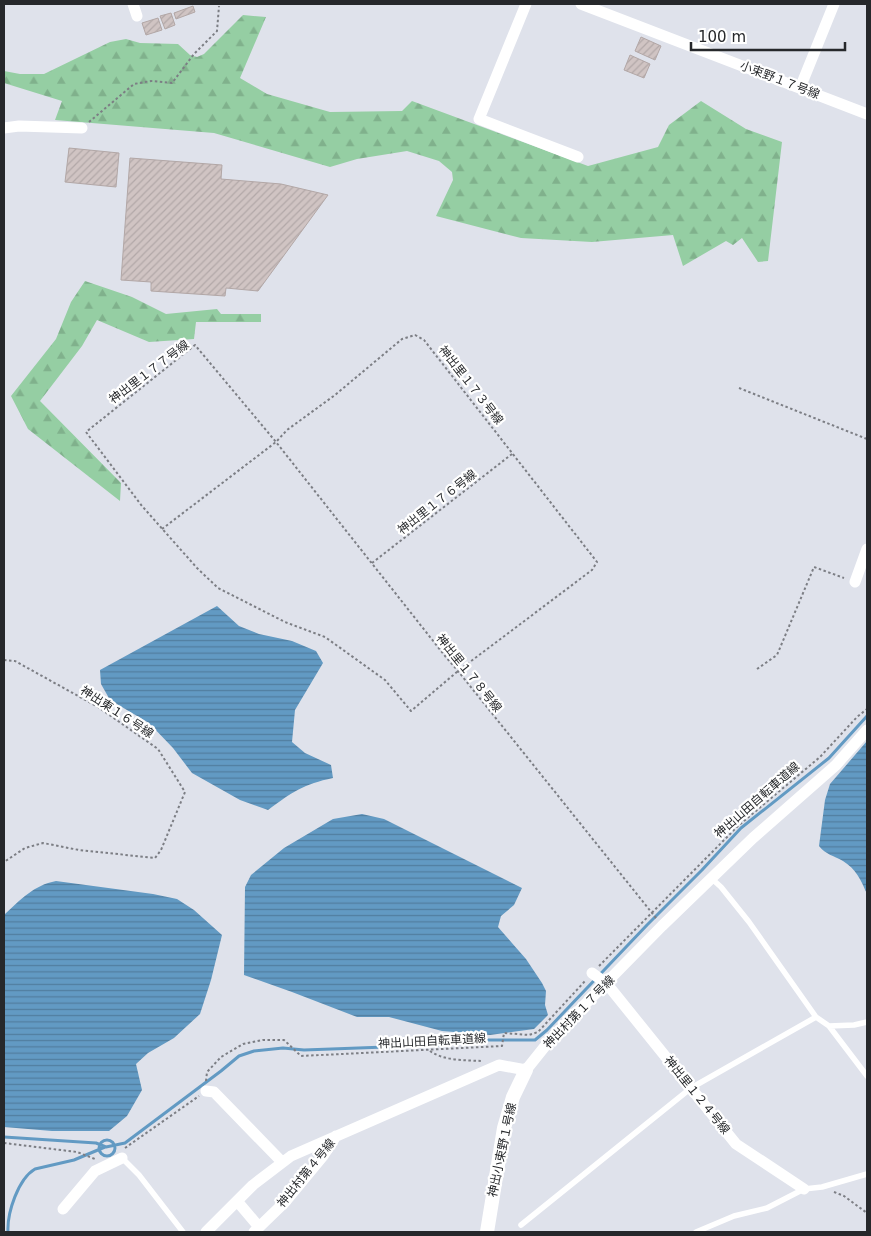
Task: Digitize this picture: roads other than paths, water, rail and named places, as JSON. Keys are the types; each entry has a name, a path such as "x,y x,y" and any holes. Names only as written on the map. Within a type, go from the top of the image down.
{"street":[{"path":"134,4 137,16"},
{"path":"526,4 480,119 578,157"},
{"name":"小束野１７号線","path":"581,4 867,114"},
{"path":"800,88 834,4"},
{"path":"4,128 19,126 82,128"},
{"path":"855,582 867,549"},
{"name":"神出村第１７号線","path":"526,1070 550,1040 710,878 836,765 867,730"},
{"name":"神出里１２４号線","path":"592,973 607,984 736,1144 804,1189"},
{"path":"206,1232 253,1185 282,1162 499,1064 526,1070"},
{"name":"神出小束野１号線","path":"487,1232 504,1128 513,1097 526,1070"},
{"path":"206,1091 214,1092 282,1162"},
{"name":"神出村第４号線","path":"257,1230 285,1202 323,1156 336,1136"},
{"path":"63,1209 95,1171 120,1156"},
{"path":"237,1202 257,1230"}],"lane":[{"path":"710,878 721,887 749,922 816,1017 829,1026 867,1076"},
{"path":"521,1225 691,1088 816,1017"},
{"path":"829,1026 854,1025 867,1022"},
{"path":"120,1156 140,1175 183,1232"},
{"path":"696,1232 734,1216 767,1208 804,1189 822,1187 867,1174"}],"water":[{"path":"217,606 239,626 259,634 292,641 316,651 323,663 295,710 292,742 305,753 331,765 333,778 314,783 299,790 268,810 240,800 192,773 173,748 149,723 110,700 101,684 100,670"},
{"path":"867,741 867,894 855,871 819,846 825,800 830,784"},
{"path":"362,814 384,819 522,888 514,905 501,916 498,927 526,959 546,991 545,1005 548,1015 534,1029 490,1035 442,1031 389,1017 357,1017 244,975 245,887 251,875 284,848 333,819"},
{"path":"56,881 177,899 194,910 222,935 200,1014 174,1038 148,1053 136,1064 142,1090 127,1116 109,1131 52,1131 4,1127 4,915 34,890"}],"waterway":[{"path":"4,1137 96,1143 106,1147 125,1143 239,1056 254,1051 283,1048 304,1050 440,1045 485,1040 535,1040 547,1030 741,828 829,758 867,716"},
{"path":"107,1140 115,1148 107,1156 99,1148 107,1140"},
{"path":"8,1232 9,1216 15,1197 23,1180 29,1174 35,1169 74,1160 105,1147"}]}
